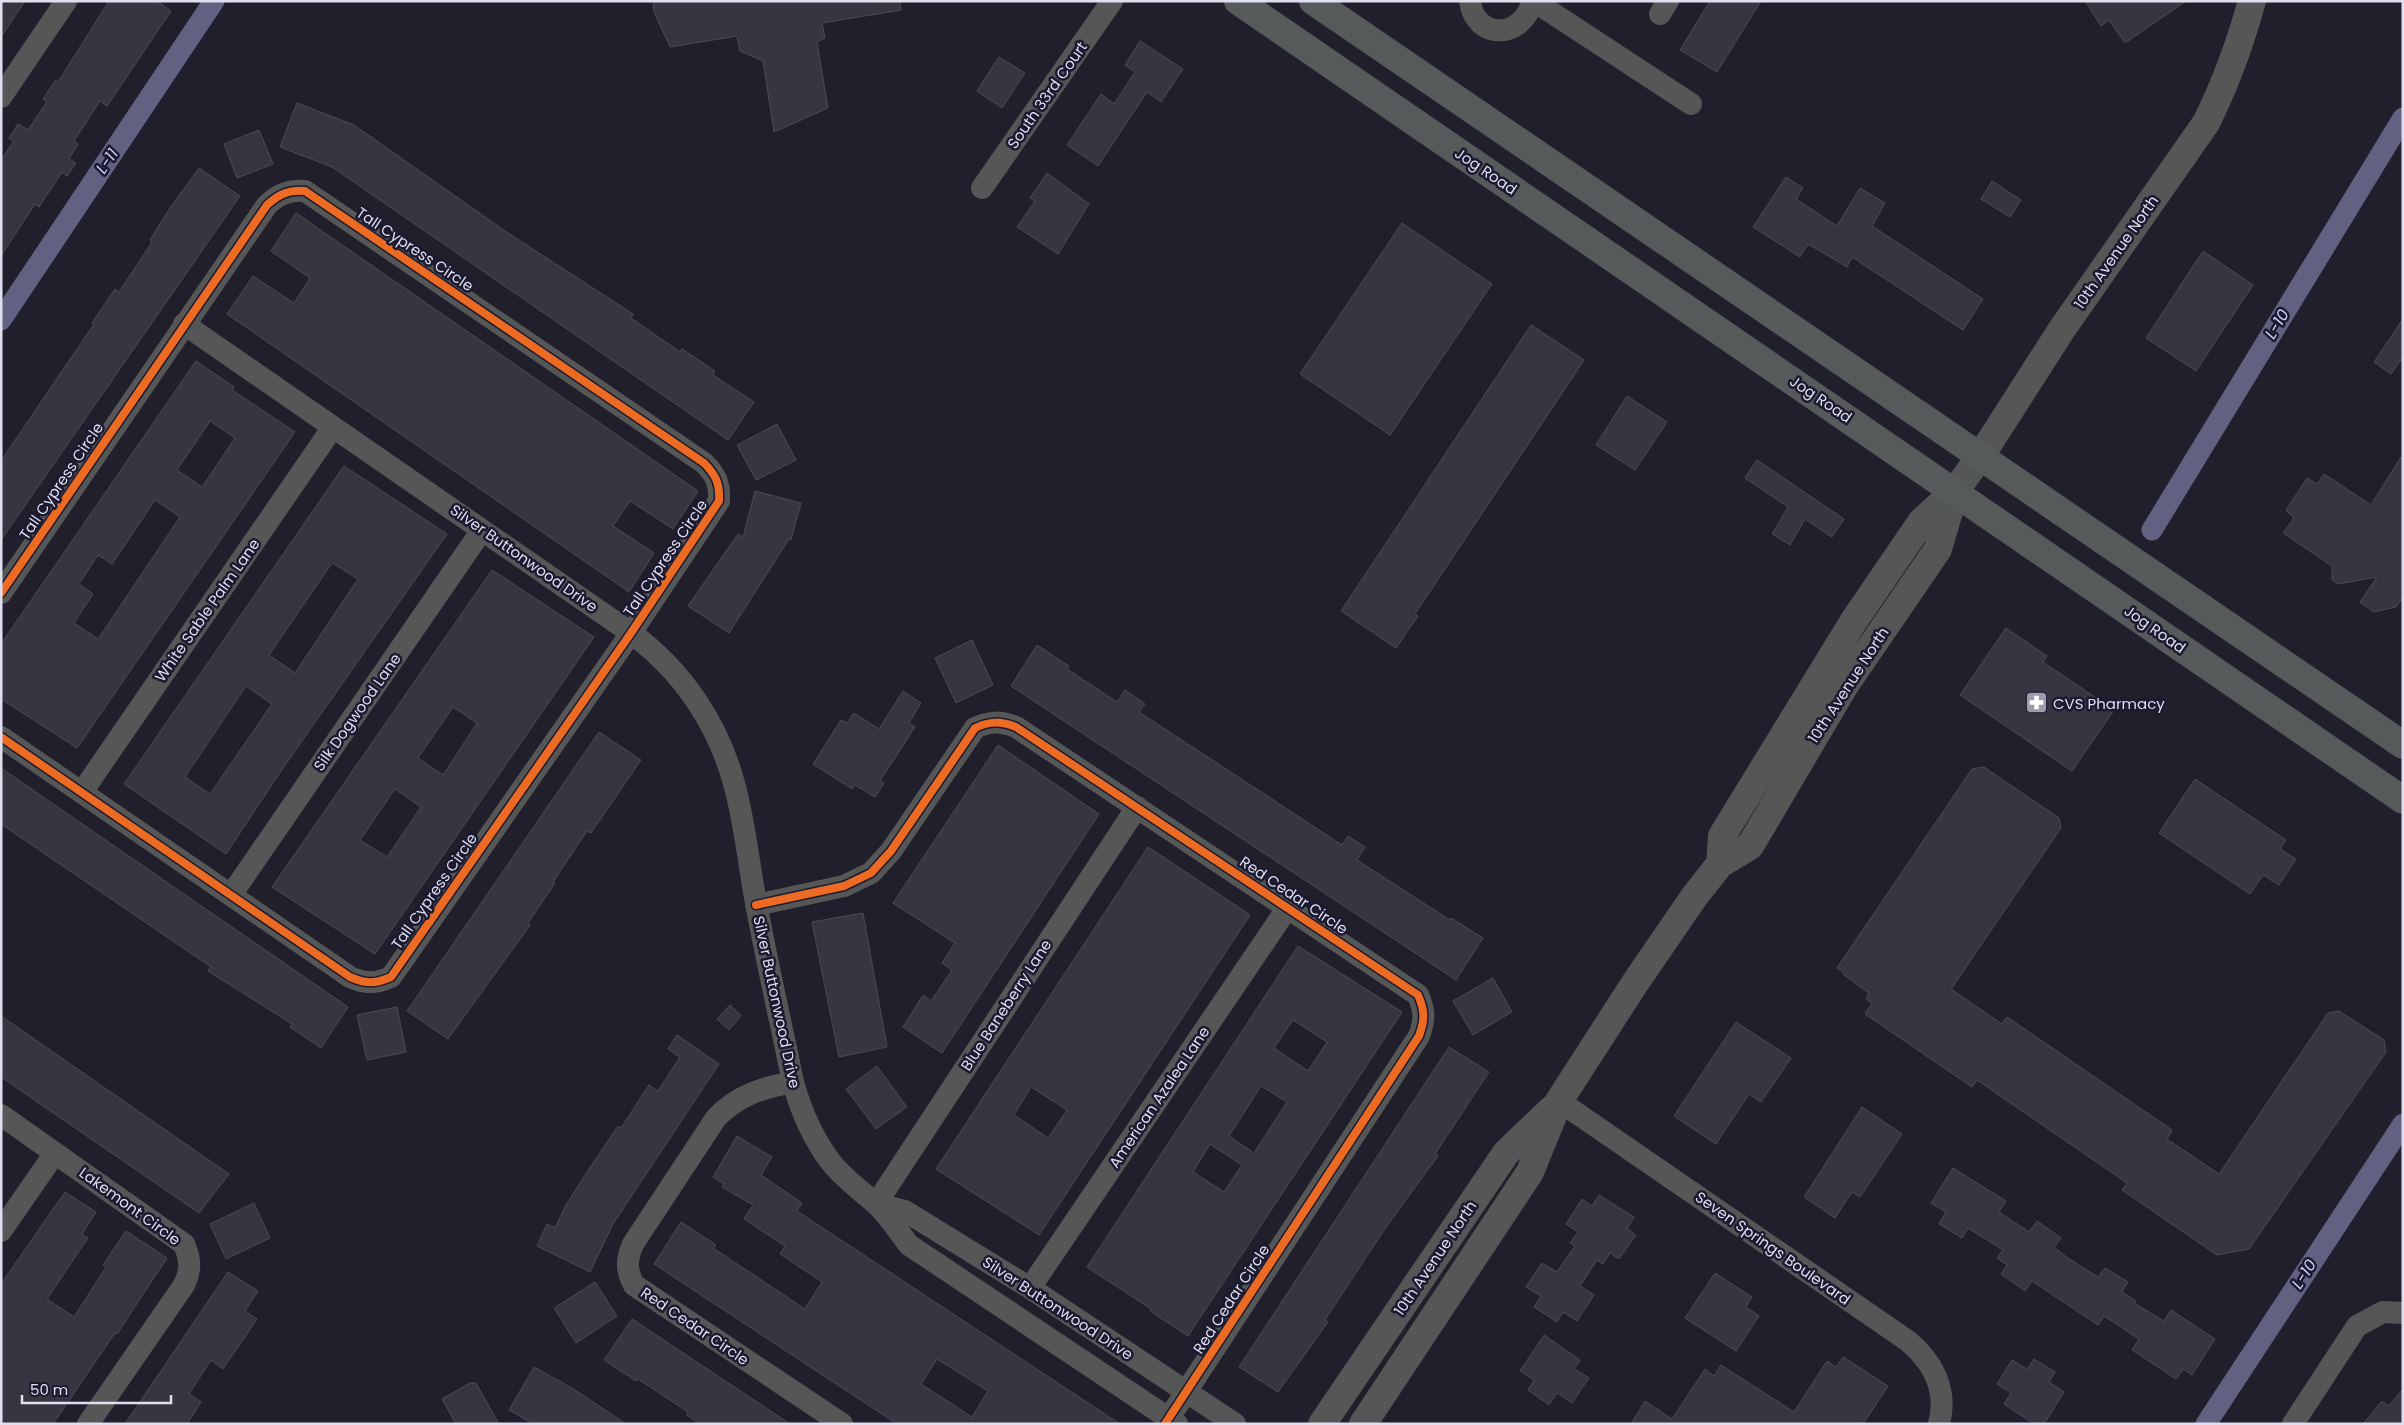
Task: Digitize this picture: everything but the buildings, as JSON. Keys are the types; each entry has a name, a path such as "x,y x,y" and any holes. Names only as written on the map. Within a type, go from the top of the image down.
{"main road":[{"name":"Jog Road","path":"1238,1 2403,800"},
{"path":"1313,1 2403,745"}],"street":[{"path":"1,97 66,1"},
{"name":"South 33rd Court","path":"982,188 1112,1"},
{"path":"1470,1 1473,13 1478,21 1487,27 1497,30 1507,30 1525,20 1533,1 1691,104"},
{"name":"10th Avenue North","path":"1362,1424 1530,1172 1559,1101 1635,983 1694,897 1720,864 1722,836 1849,629 1922,522 1955,491 1980,457 2062,329 2206,123 2221,93 2240,46 2252,1"},
{"name":"Tall Cypress Circle","path":"1,594 267,205 277,195 290,190 305,191 704,463 714,474 720,487 719,502 631,633 391,977 378,983 363,983 350,977 1,737"},
{"name":"Silver Buttonwood Drive","path":"184,324 631,633 670,666 691,691 716,735 735,787 756,905 793,1082 801,1111 814,1138 851,1184 876,1204 909,1244 1170,1422"},
{"name":"White Sable Palm Lane","path":"82,792 333,427"},
{"name":"Silk Dogwood Lane","path":"231,895 482,530"},
{"name":"Red Cedar Circle","path":"756,905 844,886 870,873 891,851 975,728 988,723 1002,722 1016,728 1288,906 1418,995 1424,1008 1424,1023 1419,1036 1187,1392 1170,1422"},
{"name":"Blue Baneberry Lane","path":"876,1204 1137,807"},
{"name":"American Azalea Lane","path":"1030,1288 1288,906"},
{"name":"Red Cedar Circle","path":"793,1082 753,1092 727,1107 716,1118 632,1244 627,1258 628,1272 634,1286 842,1424"},
{"name":"10th Avenue North","path":"1322,1424 1506,1153 1559,1101"},
{"name":"Seven Springs Boulevard","path":"1559,1101 1908,1341 1929,1362 1936,1374 1942,1402 1939,1424"},
{"name":"Lakemont Circle","path":"1,1115 184,1244 190,1258 190,1272 184,1285 88,1424"},
{"path":"1,1231 55,1153"},
{"name":"Silver Buttonwood Drive","path":"876,1204 905,1211 1030,1288 1235,1424"},
{"path":"2293,1424 2357,1326 2383,1312 2403,1314"}],"waterway":[{"name":"L-11","path":"1,320 214,1"},
{"name":"L-10","path":"2152,530 2403,118"},
{"name":"L-10","path":"2206,1424 2403,1124"}],"cycle path":[{"path":"1,593 267,205 280,195 294,191 305,191 704,463 712,472 719,490 719,501 631,633 391,977 375,982 361,981 350,977 1,737"},
{"path":"756,905 844,886 871,873 891,851 975,728 985,724 1000,723 1016,727 1418,995 1423,1016 1419,1036 1165,1424"}],"place":[{"name":"CVS Pharmacy","path":"2037,703"}]}
